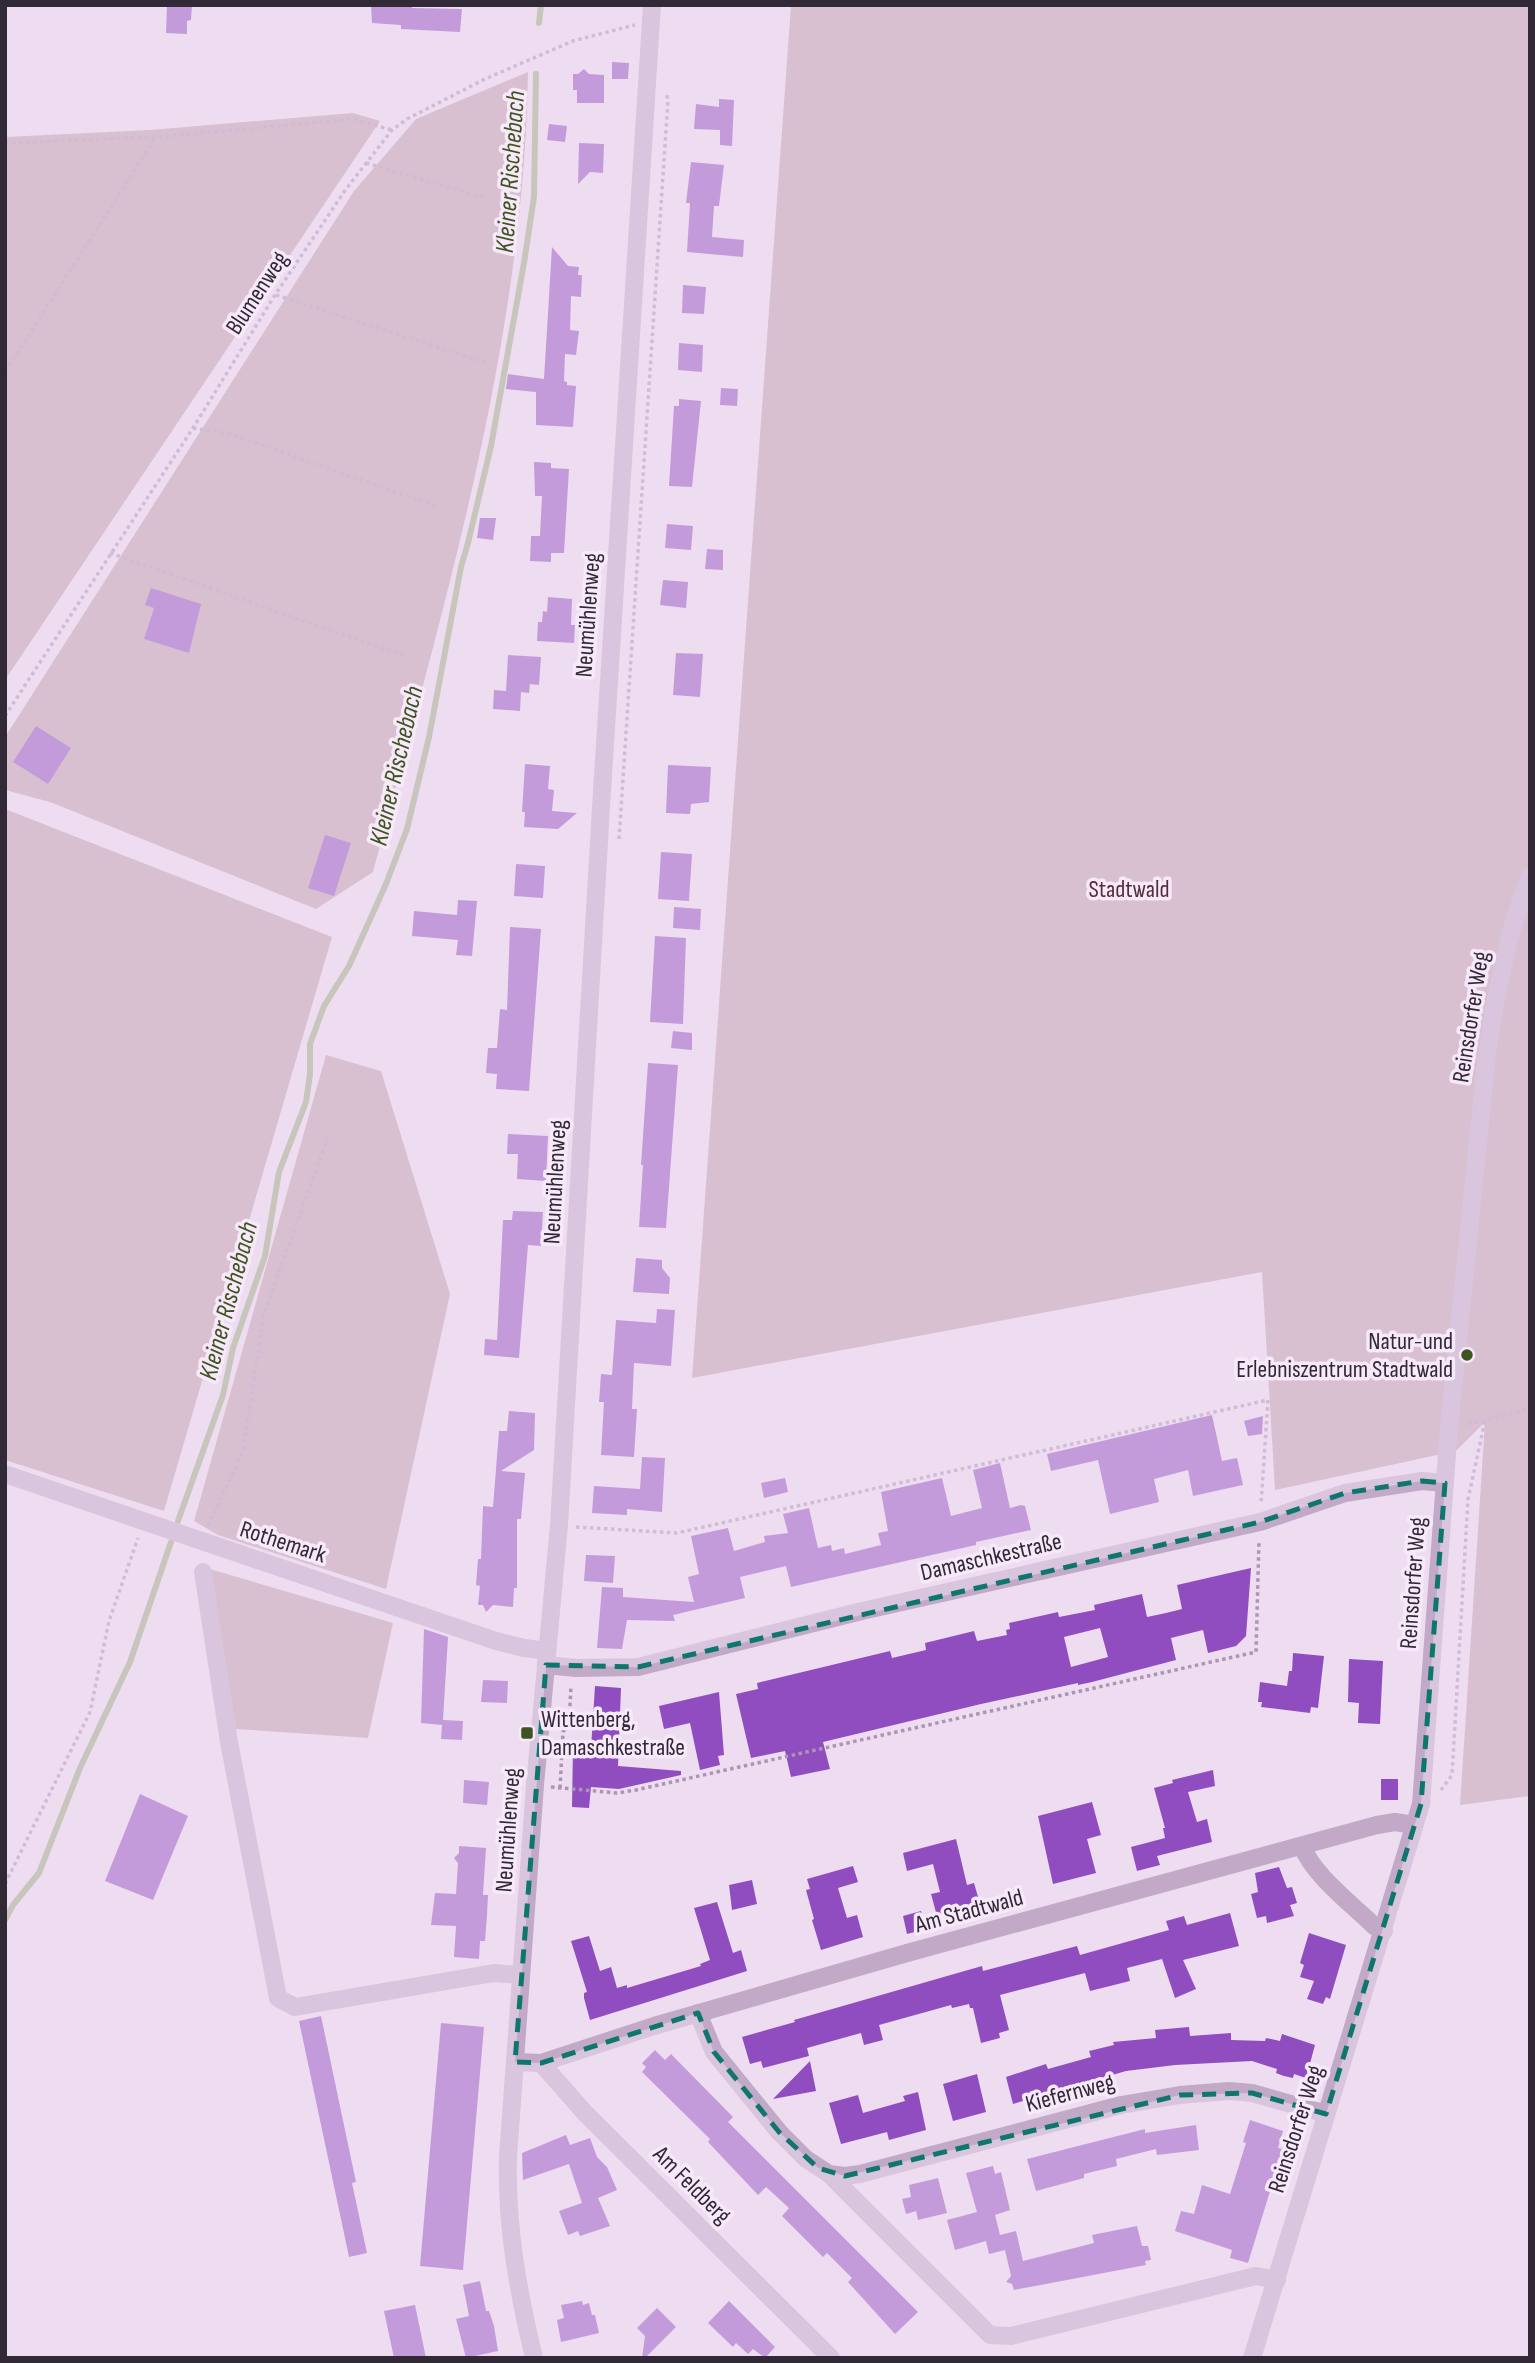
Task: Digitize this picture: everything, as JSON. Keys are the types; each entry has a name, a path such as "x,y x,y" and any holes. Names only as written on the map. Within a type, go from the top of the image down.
{"street":[{"name":"Neumühlenweg","path":"534,2358 517,2286 509,2216 508,2157 535,1785 559,1525 600,820 652,5"},
{"name":"Reinsdorfer Weg","path":"1252,2358 1277,2280 1294,2214 1384,1931 1420,1804 1449,1427 1494,1002 1504,958 1530,876"},
{"name":"Rothemark","path":"5,1474 547,1658"},
{"name":"Damaschkestraße","path":"547,1658 566,1667 638,1667 862,1611 1260,1522 1345,1493 1422,1481 1445,1483"},
{"path":"203,1572 229,1742 278,1998 295,2007 494,1973 521,1975"},
{"name":"Am Stadtwald","path":"541,2063 698,2013 920,1950 1395,1822 1414,1825"},
{"path":"1303,1846 1307,1858 1328,1881 1374,1926 1384,1931"},
{"path":"698,2013 714,2052 779,2132 806,2159 829,2174 990,2334 1011,2336 1256,2276 1277,2280"},
{"path":"514,2062 541,2063"},
{"name":"Am Feldberg","path":"541,2063 585,2113 831,2358"},
{"name":"Kiefernweg","path":"829,2174 860,2174 1121,2105 1180,2095 1229,2091 1252,2093 1325,2114"}],"path":[{"name":"Blumenweg","path":"5,716 193,428 275,295 366,163 392,130 407,119 485,79 573,41 632,25 651,24"},
{"path":"5,143 156,137 353,119 392,130"},
{"path":"5,372 156,137"},
{"path":"366,163 486,198"},
{"path":"275,295 487,363"},
{"path":"193,428 230,434 436,506"},
{"path":"110,553 404,656"},
{"path":"202,1541 243,1451 264,1313 329,1134"},
{"path":"559,1525 677,1533 1268,1400"},
{"path":"1449,1427 1530,1409"},
{"path":"1437,1795 1452,1775 1468,1500 1485,1421"},
{"path":"5,1884 90,1712 109,1621 144,1522"},
{"path":"535,1785 617,1793 636,1790 1256,1652"},
{"path":"560,1788 563,1732 569,1724 572,1677 566,1667"}],"highlighted area":[{"path":"1422,1481 1445,1483 1421,1804 1326,2114 1252,2093 1180,2095 845,2176 818,2168 779,2132 714,2052 698,2013 541,2063 515,2062 546,1665 638,1667 1260,1522 1345,1493"}],"green space":[{"name":"Stadtwald","path":"791,5 1530,5 1530,1796 1460,1805 1485,1422 1456,1451 1275,1490 1262,1272 692,1378"},
{"path":"528,72 523,174 512,275 495,376 451,576 373,872 316,909 50,802 5,790 5,737 354,191 416,119"},
{"path":"353,113 380,121 5,680 5,137 150,130"},
{"path":"5,809 332,937 164,1511 5,1460"},
{"path":"326,1055 381,1071 450,1294 386,1589 218,1535 194,1521"},
{"path":"200,1566 393,1623 368,1738 236,1729"}],"building":[{"path":"167,5 192,5 191,20 187,21 187,34 166,33"},
{"path":"371,5 462,9 460,32 401,29 401,25 372,23"},
{"path":"612,62 629,63 628,79 612,79"},
{"path":"584,69 589,74 604,75 604,103 577,103 577,90 573,90 573,74"},
{"path":"719,99 734,100 732,146 720,145 720,130 694,129 696,104 719,107"},
{"path":"549,124 567,126 565,142 547,140"},
{"path":"579,143 604,144 603,173 590,172 578,184"},
{"path":"691,162 724,165 719,206 714,206 712,237 744,240 743,257 687,252 690,203 686,203"},
{"path":"552,247 568,266 579,267 578,275 582,275 581,297 571,296 570,330 579,331 576,355 565,354 564,381 567,385 576,386 573,427 536,425 536,392 506,389 508,374 544,379"},
{"path":"683,285 706,287 704,314 682,313"},
{"path":"679,343 703,345 702,372 678,370"},
{"path":"721,388 738,389 737,406 720,405"},
{"path":"679,399 701,401 692,487 669,486 674,406 679,406"},
{"path":"534,462 551,463 551,468 569,469 564,553 551,553 551,562 530,561 531,536 540,536 542,496 535,496"},
{"path":"480,518 496,518 493,540 477,538"},
{"path":"667,524 693,526 691,550 665,548"},
{"path":"707,549 723,550 723,570 705,569"},
{"path":"663,580 688,582 686,608 660,605"},
{"path":"151,588 201,604 189,653 144,639 154,608 145,605"},
{"path":"548,597 572,599 571,625 575,625 574,643 537,641 538,622 542,622 543,611 547,612"},
{"path":"676,653 703,654 700,697 673,695"},
{"path":"508,655 541,657 539,685 530,684 529,693 521,692 520,711 493,709 494,690 506,691"},
{"path":"36,726 71,748 48,784 13,762"},
{"path":"525,764 550,766 548,789 554,790 552,811 577,813 558,829 524,827 525,812 522,812"},
{"path":"668,765 711,767 709,802 691,804 690,814 666,813"},
{"path":"325,835 351,843 334,896 308,888"},
{"path":"661,852 692,854 689,901 658,899"},
{"path":"516,864 545,866 543,898 514,896"},
{"path":"458,900 477,901 472,956 456,955 458,940 412,936 414,911 457,915"},
{"path":"674,907 701,909 700,930 673,928"},
{"path":"510,927 541,929 529,1091 496,1089 497,1074 486,1073 488,1048 497,1048 500,1009 507,1010"},
{"path":"655,936 686,938 683,1024 650,1022"},
{"path":"673,1031 692,1033 692,1050 671,1048"},
{"path":"648,1063 678,1065 666,1228 639,1227"},
{"path":"508,1134 548,1136 546,1181 517,1179 518,1154 507,1154"},
{"path":"513,1211 543,1212 541,1246 528,1245 519,1358 484,1355 485,1339 497,1340 503,1220 512,1220"},
{"path":"636,1258 662,1260 662,1268 670,1278 669,1294 633,1292"},
{"path":"657,1309 675,1310 671,1366 634,1363 632,1409 637,1409 634,1457 601,1455 604,1402 599,1402 601,1374 612,1375 616,1320 656,1323"},
{"path":"509,1411 535,1413 534,1450 501,1471 525,1473 521,1519 517,1519 517,1588 514,1588 513,1607 493,1605 486,1612 483,1605 478,1605 480,1586 476,1585 478,1559 481,1559 483,1506 493,1507 499,1431 507,1431"},
{"path":"1212,1415 1222,1461 1237,1458 1243,1485 1193,1496 1188,1470 1154,1479 1159,1502 1110,1514 1098,1460 1051,1471 1047,1454"},
{"path":"1263,1416 1262,1434 1248,1436 1244,1421"},
{"path":"642,1457 665,1458 662,1512 627,1509 627,1515 592,1513 594,1486 640,1489"},
{"path":"1000,1463 1010,1508 1025,1506 1031,1530 791,1587 786,1566 740,1577 745,1598 673,1615 675,1621 627,1620 622,1649 597,1648 602,1587 623,1588 623,1597 694,1602 688,1577 699,1574 691,1536 728,1528 734,1551 765,1542 764,1536 788,1533 783,1514 809,1508 818,1548 831,1545 832,1551 844,1548 845,1554 881,1545 878,1533 888,1531 881,1492 942,1478 951,1516 982,1508 973,1470"},
{"path":"785,1478 788,1492 764,1498 761,1483"},
{"path":"586,1555 615,1556 613,1583 584,1581"},
{"path":"1251,1568 1246,1636 1236,1646 1208,1653 1203,1630 1171,1638 1176,1660 1092,1682 981,1704 823,1742 830,1769 791,1777 785,1751 751,1758 736,1694 758,1689 757,1683 890,1651 892,1658 926,1650 925,1643 974,1631 977,1641 1007,1635 1009,1623 1058,1612 1059,1617 1095,1610 1094,1605 1142,1594 1147,1617 1166,1613 1182,1609 1177,1585","holes":["1100,1628 1108,1657 1071,1667 1064,1637"]},
{"path":"424,1629 448,1637 443,1720 463,1721 462,1740 441,1739 442,1725 421,1723"},
{"path":"1293,1653 1324,1656 1318,1708 1311,1707 1310,1713 1261,1707 1262,1702 1258,1702 1260,1682 1287,1686 1289,1671 1292,1671"},
{"path":"1349,1659 1383,1661 1380,1724 1358,1723 1359,1703 1348,1702"},
{"path":"483,1680 508,1681 507,1703 481,1702"},
{"path":"595,1686 621,1688 618,1766 681,1771 681,1775 619,1789 591,1787 589,1808 572,1807 573,1747 591,1748"},
{"path":"719,1692 724,1755 718,1756 720,1765 700,1770 690,1723 664,1729 659,1706"},
{"path":"1213,1770 1215,1786 1188,1792 1197,1822 1207,1819 1212,1842 1157,1856 1160,1865 1137,1871 1131,1847 1165,1838 1165,1828 1154,1788 1173,1783 1172,1780"},
{"path":"1381,1779 1398,1779 1398,1800 1381,1800"},
{"path":"464,1780 489,1782 487,1805 463,1803"},
{"path":"140,1794 188,1816 153,1900 105,1881"},
{"path":"1092,1802 1101,1835 1087,1839 1096,1873 1053,1884 1038,1816"},
{"path":"956,1839 967,1885 974,1883 980,1904 937,1916 931,1894 940,1892 933,1864 907,1871 903,1853"},
{"path":"459,1846 486,1848 483,1895 488,1895 487,1915 485,1941 480,1941 479,1959 454,1957 456,1926 431,1925 435,1893 456,1894 458,1863 454,1858 459,1853"},
{"path":"853,1866 858,1882 838,1888 847,1918 857,1915 863,1937 821,1950 806,1890 810,1889 807,1879"},
{"path":"1279,1867 1287,1888 1292,1887 1297,1903 1290,1905 1294,1916 1267,1923 1266,1916 1257,1918 1251,1894 1258,1892 1255,1873"},
{"path":"752,1880 757,1904 732,1910 729,1885"},
{"path":"717,1902 733,1953 741,1950 747,1971 590,2020 584,1998 584,1993 587,1992 571,1941 589,1936 600,1971 611,1967 617,1988 627,1985 627,1988 701,1966 700,1964 710,1960 694,1908"},
{"path":"921,1911 926,1929 907,1934 903,1916"},
{"path":"1230,1913 1239,1946 1183,1960 1196,1989 1175,1998 1162,1959 1127,1968 1130,1981 1090,1991 1085,1973 1000,1995 1009,2030 999,2033 1000,2038 981,2043 973,2008 970,2008 969,2004 952,2008 951,2005 879,2025 883,2040 864,2045 861,2033 807,2048 809,2056 763,2068 761,2061 750,2064 742,2037 982,1966 983,1971 1077,1946 1080,1955 1169,1930 1166,1921 1184,1916 1187,1925"},
{"path":"1309,1933 1346,1945 1330,1999 1326,1997 1323,2004 1307,1999 1314,1981 1300,1977 1304,1965 1300,1963"},
{"path":"321,2016 356,2182 352,2183 367,2253 349,2257 299,2021"},
{"path":"441,2023 484,2027 463,2270 420,2266"},
{"path":"1189,2027 1190,2036 1231,2033 1231,2040 1265,2041 1266,2038 1280,2041 1282,2034 1315,2045 1306,2078 1294,2074 1293,2078 1284,2076 1276,2073 1277,2069 1252,2061 1175,2065 1126,2071 1013,2104 1006,2077 1046,2064 1048,2069 1091,2057 1089,2051 1114,2045 1113,2042 1156,2038 1155,2030"},
{"path":"655,2050 665,2060 671,2054 733,2117 728,2122 918,2312 895,2334 848,2282 852,2278 827,2253 823,2257 782,2216 789,2208 766,2187 758,2195 708,2142 710,2139 642,2072 646,2067 642,2063"},
{"path":"810,2061 816,2091 773,2099"},
{"path":"977,2074 986,2112 953,2121 943,2084"},
{"path":"918,2092 926,2130 889,2140 887,2132 841,2144 829,2103 858,2095 863,2113 905,2101 903,2096"},
{"path":"1250,2120 1283,2131 1278,2148 1283,2149 1248,2263 1230,2258 1232,2250 1175,2231 1181,2211 1194,2214 1202,2185 1230,2194 1246,2143 1243,2142"},
{"path":"1196,2125 1199,2150 1157,2155 1156,2149 1116,2159 1117,2166 1036,2191 1027,2159 1145,2129 1145,2133"},
{"path":"566,2135 570,2145 590,2138 597,2157 607,2167 617,2190 598,2198 610,2226 580,2236 578,2231 568,2235 559,2211 582,2203 569,2164 523,2180 522,2153"},
{"path":"993,2166 995,2174 1001,2172 1010,2210 995,2215 1000,2235 1016,2231 1023,2261 1094,2243 1092,2235 1137,2226 1142,2246 1148,2246 1151,2260 1145,2261 1146,2265 1014,2290 1012,2284 1006,2282 1011,2276 1005,2250 989,2254 986,2241 955,2250 947,2220 977,2212 966,2173"},
{"path":"938,2178 947,2213 918,2220 916,2211 906,2214 902,2199 911,2197 909,2185"},
{"path":"480,2281 486,2311 489,2311 494,2326 498,2351 466,2358 456,2319 469,2316 463,2285"},
{"path":"582,2301 583,2305 589,2303 599,2333 561,2342 557,2320 564,2318 561,2305"},
{"path":"729,2301 775,2347 765,2358 753,2349 748,2354 736,2343 733,2347 708,2323"},
{"path":"415,2305 426,2358 394,2358 384,2311"},
{"path":"657,2308 676,2327 642,2358 645,2336 637,2328"}],"waterway":[{"name":"Kleiner Rischebach","path":"539,23 541,5"},
{"name":"Kleiner Rischebach","path":"178,1521 223,1395 233,1348 265,1256 279,1172 306,1102 310,1044 324,1006 349,966 386,884 407,829 429,737 461,567 491,446 524,263 534,197 536,74"},
{"name":"Kleiner Rischebach","path":"5,1920 13,1905 39,1873 80,1768 130,1662 171,1542"}],"place":[{"name":"Natur-und Erlebniszentrum Stadtwald","path":"1467,1355"},
{"name":"Wittenberg, Damaschkestraße","path":"527,1733"}]}
